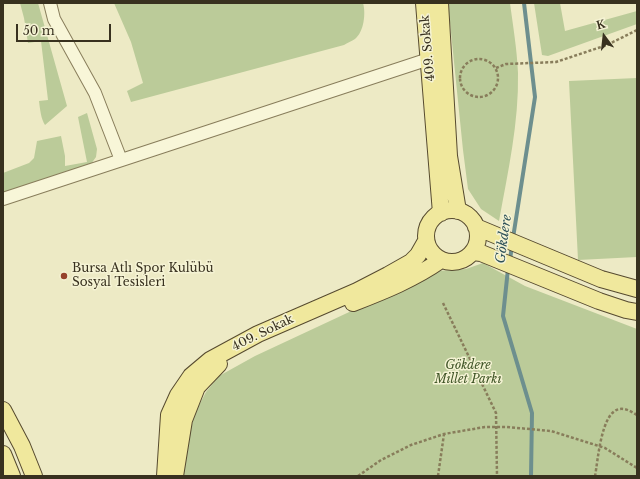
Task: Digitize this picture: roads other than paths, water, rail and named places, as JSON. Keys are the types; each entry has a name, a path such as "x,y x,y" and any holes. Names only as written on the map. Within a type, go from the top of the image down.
{"main road":[{"name":"409. Sokak","path":"424,3 437,57 458,211"},
{"name":"409. Sokak","path":"440,3 437,57 441,213"},
{"path":"637,289 601,279 542,256 480,229 466,214 458,211 449,210 441,213 429,224 426,232 426,241 429,249 434,256 441,260 458,262 477,253 599,301 637,312"},
{"path":"477,253 476,244 480,229"},
{"name":"409. Sokak","path":"164,476 169,414 178,395 190,376 210,360 258,334 388,275 411,262 418,256 426,241"},
{"name":"409. Sokak","path":"175,476 184,420 197,387 218,365 259,342 396,286 423,272 441,260"},
{"path":"3,410 22,446 34,476"},
{"path":"3,454 12,476"}],"street":[{"path":"50,3 54,19 95,93 121,160"},
{"path":"3,199 437,57"}],"waterway":[{"name":"Gökdere","path":"513,238 535,97 524,3"},
{"name":"Gökdere","path":"510,260 512,245"},
{"name":"Gökdere","path":"508,269 503,316 532,413 531,476"}],"place":[{"name":"Bursa Atlı Spor Kulübü Sosyal Tesisleri","path":"64,276"}],"park label":[{"name":"Gökdere Millet Parkı","path":"468,373"}]}
